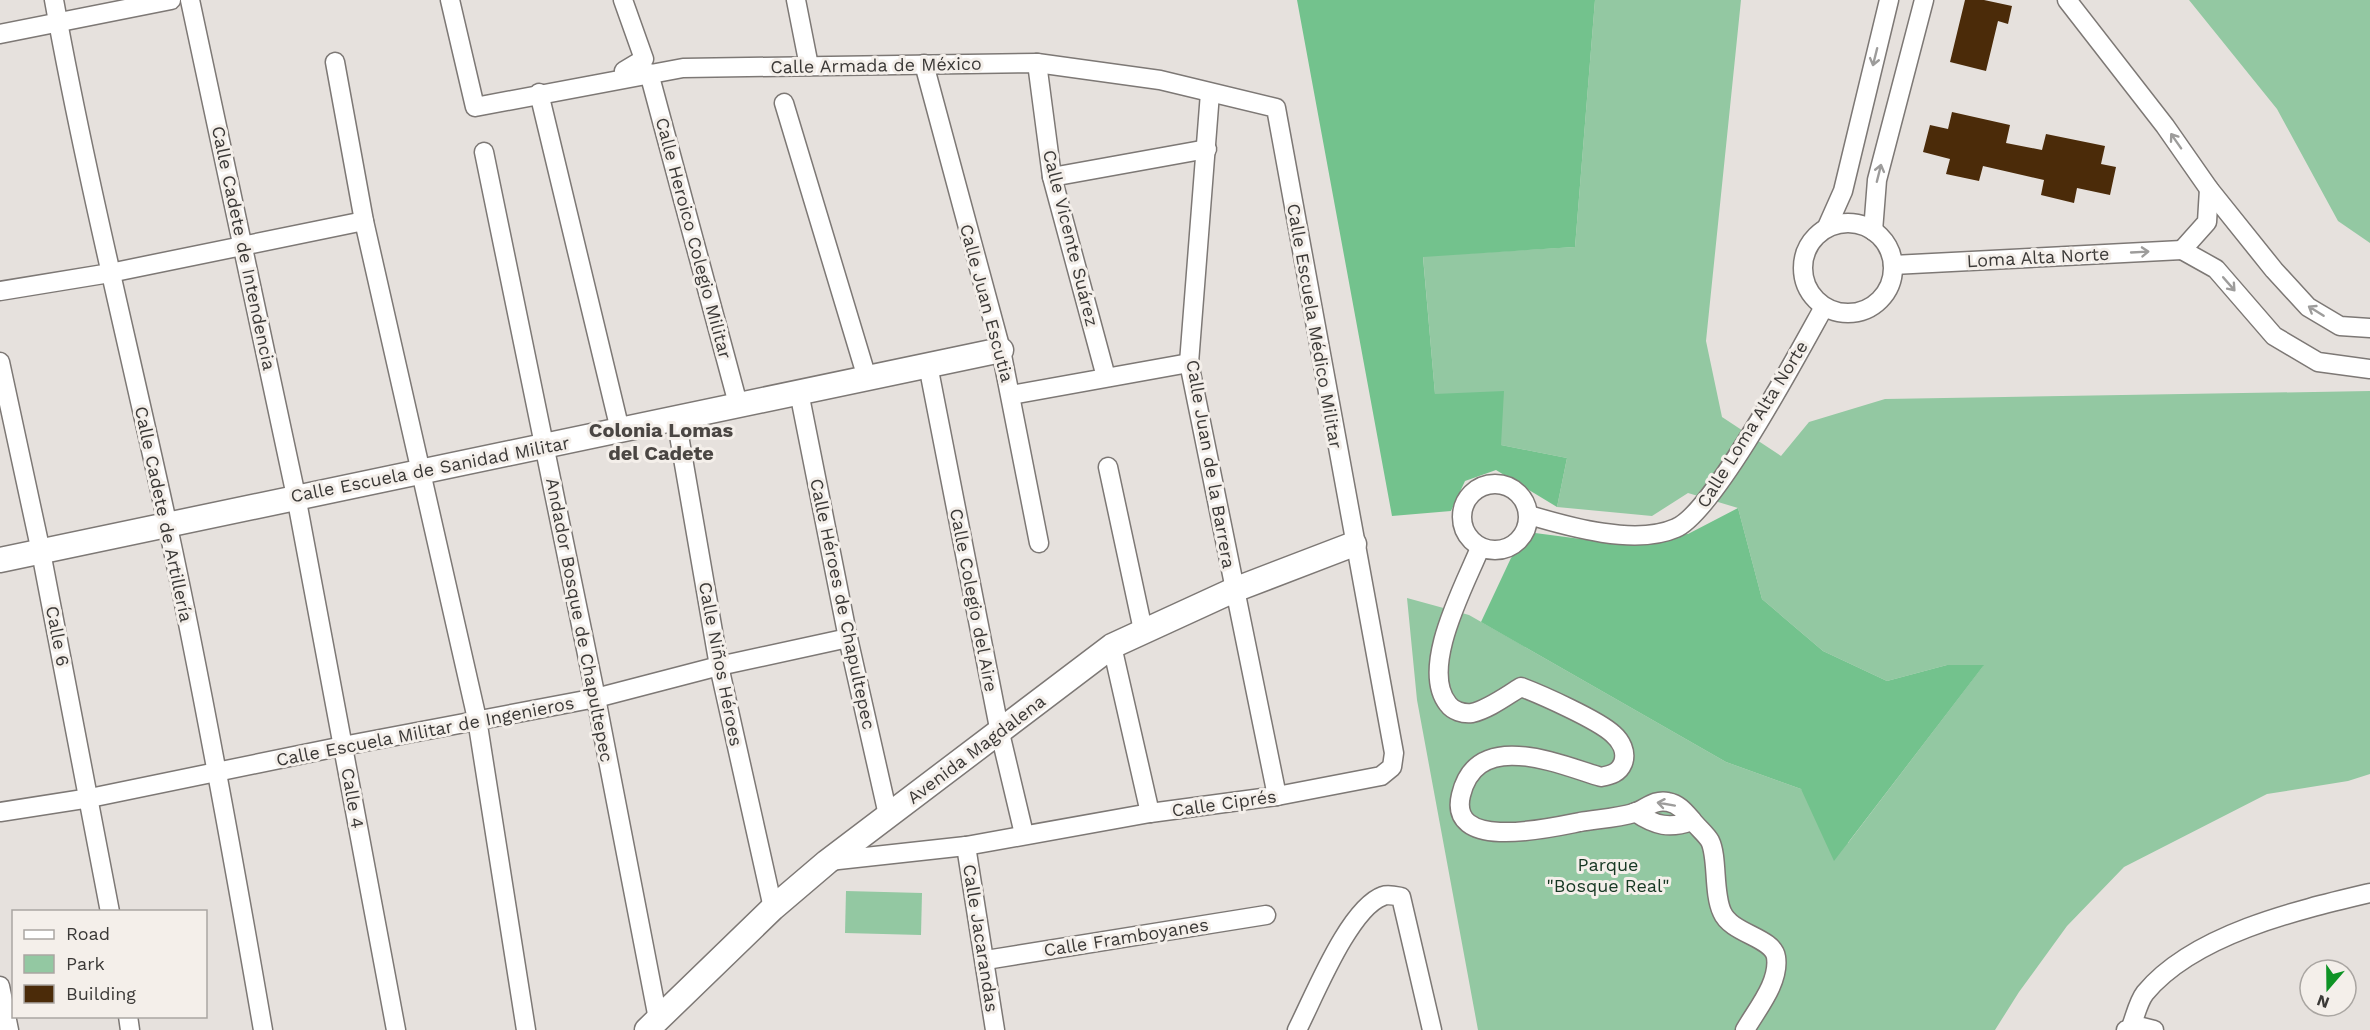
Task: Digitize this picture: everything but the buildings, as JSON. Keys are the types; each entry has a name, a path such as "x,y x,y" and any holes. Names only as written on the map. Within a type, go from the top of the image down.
{"street":[{"name":"Calle Cadete de Artillería","path":"54,0 110,273 168,525 218,772 262,1030"},
{"path":"0,34 171,0"},
{"name":"Calle Cadete de Intendencia","path":"190,0 296,496"},
{"name":"Calle Armada de México","path":"450,0 475,107 539,93 683,68 887,65 924,56 1037,63 1160,80 1276,108"},
{"path":"624,0 644,59 624,71 626,77"},
{"path":"796,0 809,66"},
{"path":"1827,227 1851,223 1873,231 1883,240 1893,265 1892,279 1886,292 1865,310 1851,313 1824,307 1814,298 1802,273 1808,246 1827,227 1843,190 1889,0"},
{"path":"1873,231 1877,180 1924,0"},
{"path":"2067,0 2165,126 2209,189 2274,270 2308,307 2340,326 2370,328"},
{"name":"Calle Juan Escutia","path":"924,56 1001,350 1039,543"},
{"path":"335,62 364,221 477,719 526,1030"},
{"name":"Calle Vicente Suárez","path":"1037,63 1052,177 1106,377"},
{"name":"Calle Heroico Colegio Militar","path":"649,73 738,404"},
{"path":"539,93 620,430"},
{"name":"Calle Juan de la Barrera","path":"1210,93 1189,363 1277,796"},
{"path":"784,103 867,378"},
{"name":"Calle Escuela Médico Militar","path":"1276,108 1354,544"},
{"path":"1052,177 1207,149"},
{"name":"Andador Bosque de Chapultepec","path":"484,152 596,699 652,1024"},
{"path":"2209,189 2207,222 2182,250 2216,269 2274,336 2318,362 2370,369"},
{"path":"0,291 110,273 364,221"},
{"name":"Loma Alta Norte","path":"1893,265 2182,250"},
{"name":"Calle Loma Alta Norte","path":"1528,515 1572,527 1628,534 1656,534 1676,528 1694,517 1731,464 1824,307"},
{"name":"Calle Escuela de Sanidad Militar","path":"0,560 296,496 545,447 738,404 1001,350"},
{"name":"Calle 6","path":"0,362 41,552 110,910"},
{"path":"1011,395 1189,363"},
{"name":"Calle Colegio del Aire","path":"928,365 1000,733 1024,834"},
{"name":"Calle Héroes de Chapultepec","path":"799,392 848,638 888,815"},
{"name":"Calle Niños Héroes","path":"676,418 719,666 773,908"},
{"path":"1108,467 1143,630"},
{"path":"1493,484 1513,489 1526,505 1527,527 1514,545 1491,551 1480,548 1464,531 1461,520 1462,508 1473,491 1493,484"},
{"name":"Calle 4","path":"296,496 396,1030"},
{"name":"Avenida Magdalena","path":"652,1024 773,908 827,862 1112,646 1234,590 1354,544"},
{"name":"Calle Ciprés","path":"827,862 966,846 1150,813 1277,796 1381,776 1392,767 1394,753 1354,544"},
{"path":"1480,548 1441,648 1438,674 1440,692 1449,706 1459,712 1470,713 1483,709 1521,687 1612,732 1623,745 1625,758 1621,769 1601,777 1525,754 1491,758 1474,768 1464,784 1460,801 1463,816 1474,825 1492,832 1516,834 1635,812 1654,802 1668,802 1681,808 1710,842 1722,912 1730,924 1766,943 1776,952 1777,965 1773,981 1745,1030"},
{"name":"Calle Escuela Militar de Ingenieros","path":"0,812 90,798 477,719 596,699 719,666 848,638"},
{"path":"1112,646 1150,813"},
{"path":"1635,812 1647,821 1663,827 1678,826 1692,821"},
{"name":"Calle Jacarandas","path":"966,846 986,960 995,1030"},
{"path":"2128,1029 2144,995 2170,969 2237,930 2298,911 2370,893"},
{"path":"1297,1030 1350,924 1367,906 1384,895 1401,897 1432,1030"},
{"name":"Calle Framboyanes","path":"986,960 1266,915"},
{"path":"0,986 9,1030"},
{"path":"2128,1029 2142,1027 2154,1030"}],"green space":[{"path":"1297,0 1595,0 1575,247 1423,257 1435,394 1504,391 1501,445 1567,458 1557,507 1496,470 1465,481 1451,511 1392,516"},
{"name":"Parque \"Bosque Real\"","path":"1595,0 1741,0 1706,341 1722,417 1781,456 1809,422 1885,399 2370,391 2370,774 2348,781 2267,794 2124,867 2067,926 2019,992 1995,1030 1478,1030 1417,700 1407,598 1469,615 1726,762 1801,789 1848,843 1983,666 1947,665 1887,681 1823,651 1762,599 1738,508 1688,493 1652,516 1557,507 1567,458 1501,445 1435,394 1423,256 1575,247"},
{"path":"2189,0 2370,0 2370,243 2338,221 2277,109"},
{"path":"1738,508 1762,599 1823,651 1887,681 1947,665 1984,665 1834,861 1801,789 1726,762 1481,622 1511,558 1535,533 1604,542 1688,534"},
{"path":"846,891 922,893 921,935 845,933"}],"district":[{"name":"Colonia Lomas del Cadete","path":"661,442"}]}
